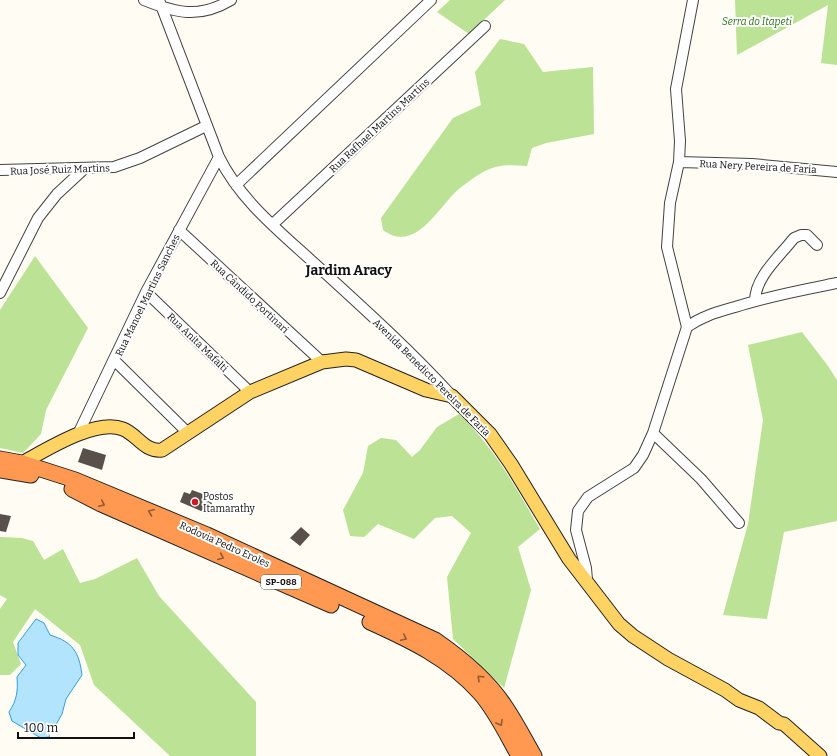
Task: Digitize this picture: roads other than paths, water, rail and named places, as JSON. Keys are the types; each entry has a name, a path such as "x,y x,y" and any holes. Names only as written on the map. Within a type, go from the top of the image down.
{"highway":[{"name":"Rodovia Pedro Eroles","path":"0,459 22,463 75,480 402,636 428,651 462,676 481,694 519,756"},
{"name":"Rodovia Pedro Eroles","path":"0,470 45,478 75,490 101,504 186,534 419,633 450,650 495,693 506,707 534,756"}],"main road":[{"path":"22,463 78,434 97,428 112,426 123,429 151,450 162,450 187,432 250,392 322,362 346,359 356,360 426,390 452,396"},
{"name":"Avenida Benedicto Pereira de Faria","path":"452,396 490,434 569,559 587,580 608,611 633,636 693,674 725,690 738,700 763,710 778,722 784,724 820,756"},
{"path":"778,722 782,728 812,756"}],"street":[{"path":"144,0 196,13 210,10 231,0"},
{"path":"236,185 431,0"},
{"path":"587,580 586,568 576,530 578,511 588,497 634,468 643,455 653,433 687,327 667,247 670,203 679,162 680,141 676,89 693,0"},
{"name":"Avenida Benedicto Pereira de Faria","path":"160,3 206,126 219,157 236,185 254,208 273,224 411,354 452,396"},
{"name":"Rua Rafhael Martins Martins","path":"273,224 485,26"},
{"name":"Rua José Ruiz Martins","path":"0,170 104,169 122,165 206,126"},
{"name":"Rua Manoel Martins Sanches","path":"78,434 146,292 219,157"},
{"name":"Rua Nery Pereira de Faria","path":"679,162 752,164 837,172"},
{"path":"0,293 38,218 53,199 84,169"},
{"name":"Rua Cândido Portinari","path":"179,230 322,362"},
{"path":"755,301 755,292 763,277 794,238 801,235 807,235 817,245"},
{"path":"687,327 701,318 784,292 837,283"},
{"name":"Rua Anita Mafalti","path":"146,292 250,392"},
{"path":"114,360 187,432"},
{"path":"653,433 701,478 739,523"}],"water":[{"path":"36,619 44,623 50,635 64,641 74,649 79,660 82,675 66,699 62,714 49,737 41,738 12,721 9,712 16,695 17,677 26,665 18,655 18,643"}],"place":[{"name":"Postos Itamarathy","path":"195,502"}],"district":[{"name":"Jardim Aracy","path":"349,270"}],"park label":[{"name":"Serra do Itapeti","path":"757,21"}]}
